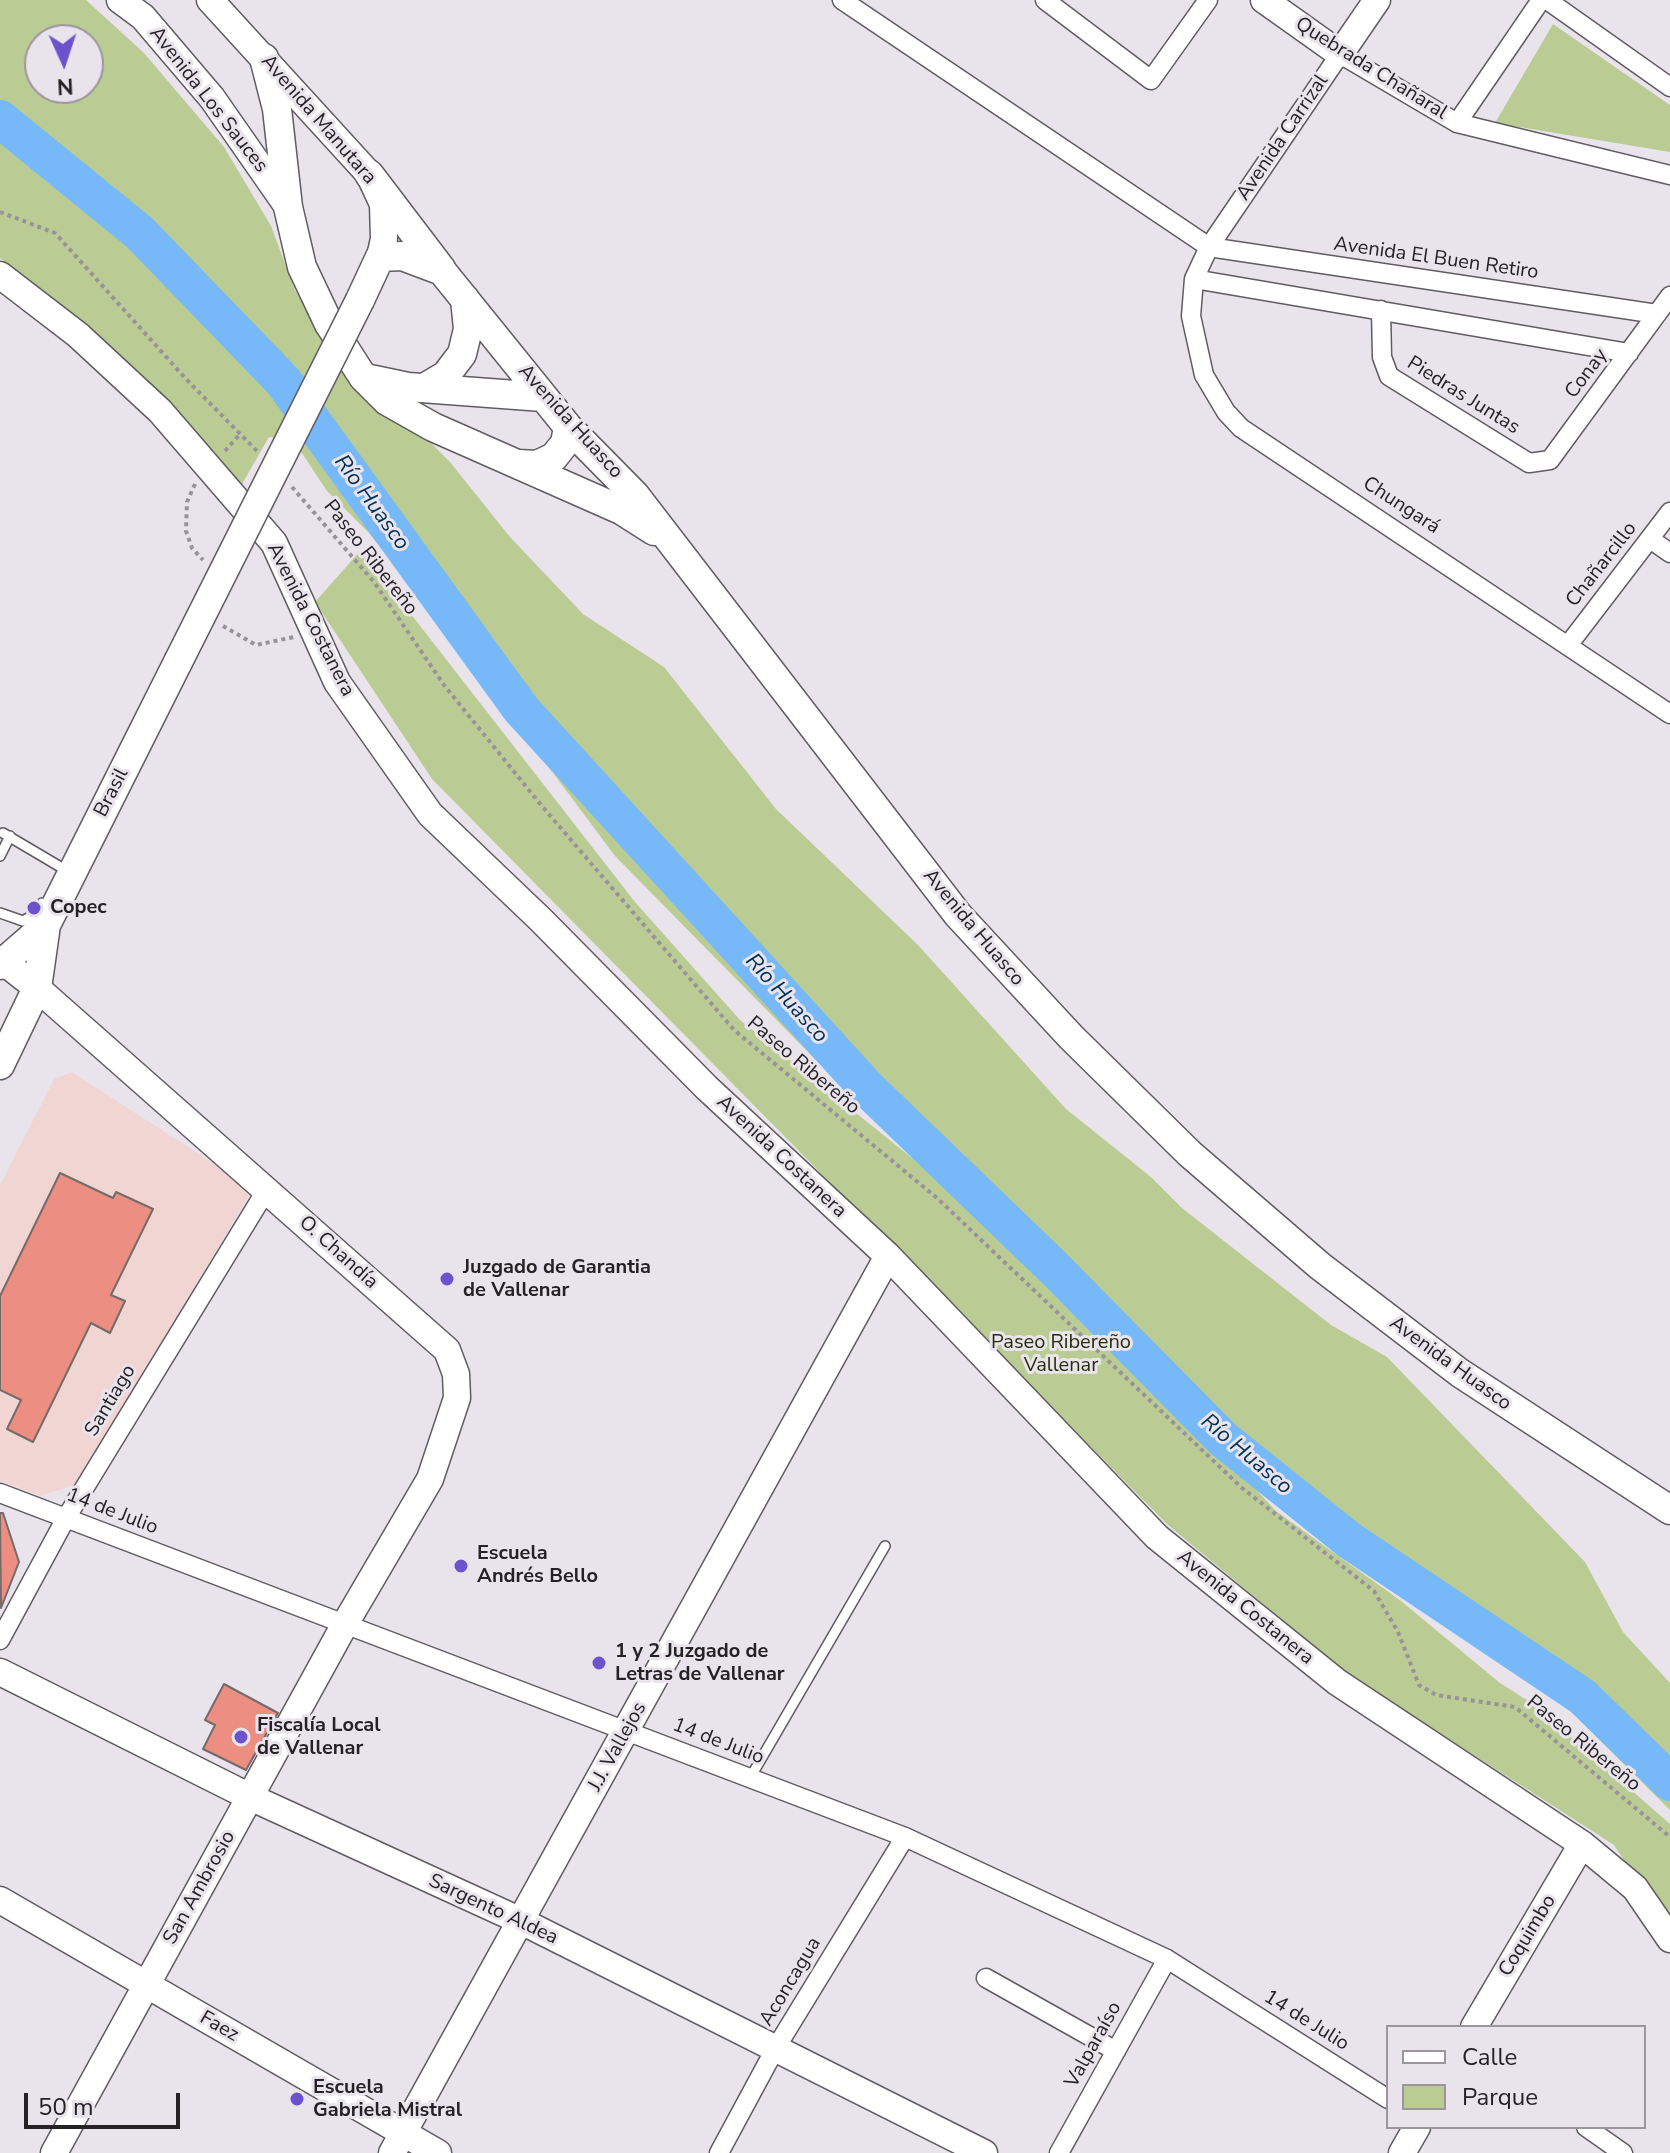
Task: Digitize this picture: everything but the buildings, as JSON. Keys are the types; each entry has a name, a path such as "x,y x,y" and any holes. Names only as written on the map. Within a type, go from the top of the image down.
{"main road":[{"name":"Avenida Los Sauces","path":"120,0 143,17 212,98 288,207"},
{"name":"Avenida Manutara","path":"210,0 369,174 383,204 384,239 380,257"},
{"name":"Quebrada Chañaral","path":"1264,0 1340,54"},
{"name":"Avenida Carrizal","path":"1340,54 1377,0"},
{"path":"264,58 277,109 288,207 302,267 314,296 363,377 387,401 433,427 621,510 669,542"},
{"name":"Avenida Huasco","path":"369,174 543,397 568,427 624,481 958,915 1130,1097 1253,1209 1389,1321 1532,1423 1670,1510"},
{"path":"380,257 402,256 442,271"},
{"name":"Brasil","path":"0,1065 37,988 46,925 59,877 178,662 380,257"},
{"name":"Avenida Costanera","path":"0,275 78,335 160,411 274,543 337,682 430,814 541,920 707,1088 888,1256 1157,1537 1337,1682 1582,1844 1635,1888 1670,1939"},
{"path":"424,388 446,375 462,354 468,329 465,299"},
{"path":"363,377 424,388 543,397"},
{"path":"518,464 537,465 554,457 565,443 568,427"},
{"name":"Brasil","path":"1,962 46,925"},
{"name":"O. Chandía","path":"1,962 37,988 447,1350 456,1374 457,1398 430,1479 345,1624"},
{"name":"J.J. Vallejos","path":"398,2143 888,1256"},
{"name":"San Ambrosio","path":"54,2153 345,1624"},
{"name":"Sargento Aldea","path":"0,1672 250,1797 521,1921 774,2051 984,2153"},
{"name":"Coquimbo","path":"1475,2025 1582,1844"},
{"name":"Faez","path":"0,1900 146,1985 398,2143 438,2153"},
{"path":"1402,2153 1416,2129"}],"street":[{"path":"842,0 1209,247"},
{"path":"1045,0 1151,80 1208,0"},
{"path":"1457,123 1544,0 1670,87"},
{"name":"Avenida Carrizal","path":"1194,279 1209,247 1340,54"},
{"name":"Quebrada Chañaral","path":"1340,54 1457,123 1670,175"},
{"name":"Avenida El Buen Retiro","path":"1209,247 1657,314"},
{"path":"1194,279 1629,353"},
{"name":"Chungará","path":"1194,279 1191,316 1197,354 1214,394 1241,428 1670,714"},
{"name":"Conay","path":"1529,463 1550,460 1670,296"},
{"name":"Piedras Juntas","path":"1381,310 1382,357 1389,376 1529,463"},
{"name":"Chañarcillo","path":"1569,644 1670,512"},
{"path":"1650,539 1670,553"},
{"name":"Santiago","path":"0,1640 66,1518 267,1189"},
{"name":"14 de Julio","path":"0,1493 905,1837 1167,1959 1386,2098"},
{"name":"Aconcagua","path":"719,2153 774,2051 905,1837"},
{"name":"Valparaíso","path":"1059,2153 1167,1959"},
{"path":"986,1978 1116,2051"},
{"path":"1589,2129 1623,2153"}],"lane":[{"path":"0,856 6,834 59,877 30,919 16,921 0,913"},
{"path":"750,1778 885,1546"}],"path":[{"path":"0,212 55,233 186,379 262,457"},
{"name":"Paseo Ribereño","path":"284,479 374,582 444,685 541,805 734,1030 937,1198 1242,1488 1374,1591 1398,1632 1419,1685 1436,1695 1515,1707 1670,1837"}],"shaded area":[{"path":"72,1072 253,1189 77,1484 41,1496 0,1481 0,1185 54,1079"}],"green space":[{"name":"Paseo Ribereño Vallenar","path":"0,0 86,0 144,53 224,147 271,226 295,290 321,333 450,462 510,537 583,614 664,667 776,809 918,945 1066,1109 1151,1177 1182,1208 1331,1325 1387,1357 1585,1562 1623,1632 1670,1683 1670,1810 1521,1662 1351,1531 1260,1467 1098,1327 1225,1464 1252,1485 1276,1511 1401,1601 1500,1683 1533,1704 1670,1824 1670,1930 1614,1845 1348,1674 1168,1525 432,779 315,602 361,550 635,902 740,1020 962,1198 1015,1245 1020,1225 897,1109 869,1114 615,856 424,600 368,532 327,491 294,441 269,437 241,486 130,366 0,258"},
{"path":"1553,24 1670,105 1670,152 1495,123"}],"waterway":[{"name":"Río Huasco","path":"0,119 140,233 283,381 521,709 868,1089 1053,1267 1223,1439 1349,1540 1583,1697 1670,1782"}],"place":[{"name":"Copec","path":"34,908"},
{"name":"Juzgado de Garantia de Vallenar","path":"447,1279"},
{"name":"Escuela Andrés Bello","path":"461,1566"},
{"name":"1 y 2 Juzgado de Letras de Vallenar","path":"599,1663"},
{"name":"Fiscalía Local de Vallenar","path":"241,1737"},
{"name":"Escuela Gabriela Mistral","path":"297,2099"}]}
